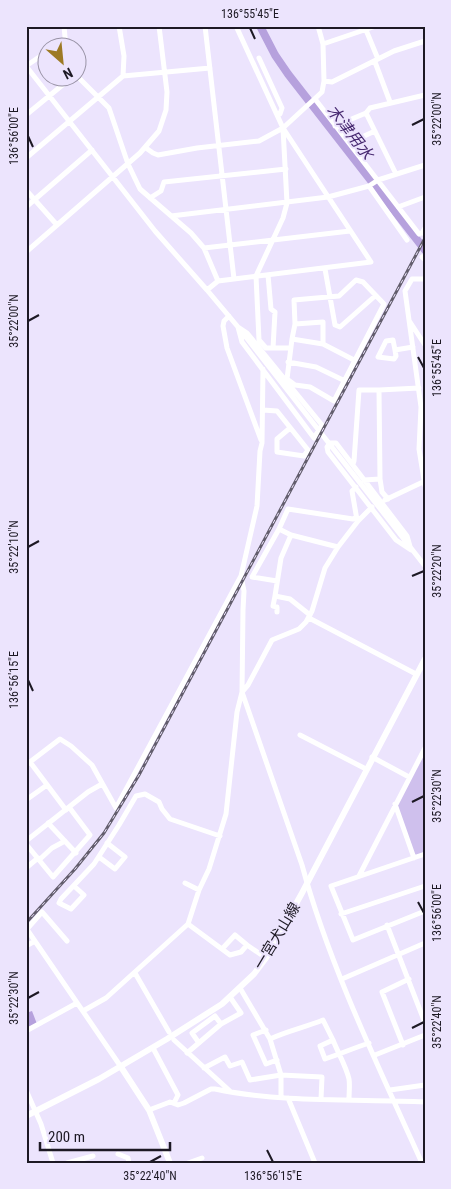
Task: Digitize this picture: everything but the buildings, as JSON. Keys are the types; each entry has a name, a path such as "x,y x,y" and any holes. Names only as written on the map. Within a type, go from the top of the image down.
{"main road":[{"name":"一宮犬山線","path":"26,1116 121,1067 153,1048 205,1015 240,988 266,958 425,659"},
{"path":"121,1067 149,1110 170,1163"}],"street":[{"path":"26,29 32,26"},
{"path":"119,26 124,56 123,76"},
{"path":"26,252 146,148 158,131 166,110 167,92 159,26"},
{"path":"205,26 234,279"},
{"path":"207,290 218,281 370,262 283,128 236,26"},
{"path":"146,148 158,155 197,148 258,141 283,128 322,92 324,81 323,44 318,26"},
{"path":"323,44 376,26"},
{"path":"366,30 390,102"},
{"path":"324,81 332,82 394,51 425,41"},
{"path":"38,58 26,66 155,231 238,327 425,566"},
{"path":"259,58 282,108 280,114 276,113"},
{"path":"26,158 123,76 210,68"},
{"path":"88,87 109,108 128,164 138,185 204,248 218,281"},
{"path":"26,115 58,88"},
{"path":"335,126 366,113 370,108 425,95"},
{"path":"315,100 398,206 422,232"},
{"path":"366,113 396,174"},
{"path":"283,128 287,203 274,240 256,276 260,340 266,348 290,348"},
{"path":"349,143 375,131"},
{"path":"26,207 92,150"},
{"path":"172,216 328,197 369,186 377,180 425,165"},
{"path":"150,198 161,192 164,182 286,169"},
{"path":"369,186 407,240"},
{"path":"26,190 57,225"},
{"path":"398,206 425,198"},
{"path":"204,248 350,231"},
{"path":"325,269 335,325 340,327 375,296"},
{"path":"268,275 271,309 275,312 273,348"},
{"path":"381,502 424,482 419,448 421,407 405,291 412,279 425,279"},
{"path":"356,280 363,282 384,304 343,380 334,401 310,387 295,385 291,380 286,380 295,324 294,300 339,296 356,280"},
{"path":"228,316 223,326 227,348 262,443"},
{"path":"295,324 323,322 323,344"},
{"path":"409,322 425,344"},
{"path":"102,784 88,792 67,809 48,824 26,842 53,878 90,835 67,809 47,785 28,764 60,739 71,746 92,765 116,808 241,576 257,506 263,410 270,390 263,369 242,342 238,327"},
{"path":"238,327 247,333 322,425 314,438 279,390 270,390"},
{"path":"292,339 323,344 354,360"},
{"path":"393,340 395,350 396,356 394,359 378,357 386,341 393,340"},
{"path":"395,350 413,347"},
{"path":"288,362 316,367 343,380"},
{"path":"263,369 270,390"},
{"path":"352,464 360,390 419,388"},
{"path":"380,390 380,479 382,492 388,499"},
{"path":"263,410 277,411 308,450 304,456 277,452 277,439 290,428"},
{"path":"330,443 336,443 407,536 411,550 396,540 328,452 327,447 330,443"},
{"path":"364,480 380,479"},
{"path":"356,487 352,492 357,519"},
{"path":"242,692 248,685 272,640 299,629 309,616 325,568 357,519 372,507"},
{"path":"276,581 252,577 280,529 288,509 357,519"},
{"path":"280,529 291,536 338,546"},
{"path":"277,612 278,607 273,606 276,581 281,558 291,536"},
{"path":"83,1011 102,1001 188,924 199,890 209,868 226,814 236,712 242,692 242,610 244,590 241,576"},
{"path":"275,596 290,599 309,616 416,674"},
{"path":"242,692 302,865 306,883 342,979 422,1163"},
{"path":"300,735 366,769"},
{"path":"359,876 425,748"},
{"path":"372,757 409,777"},
{"path":"26,800 47,785"},
{"path":"74,886 84,895 71,909 59,903 98,857 136,796 145,794 159,802 170,819 220,836"},
{"path":"395,804 414,858"},
{"path":"48,824 76,852"},
{"path":"26,868 52,848 65,841"},
{"path":"98,857 115,868 125,856 107,843"},
{"path":"425,854 331,886 353,940 425,910"},
{"path":"185,883 199,890"},
{"path":"341,914 425,886"},
{"path":"67,941 42,912 26,928 121,1067"},
{"path":"188,924 230,955 241,952 247,945"},
{"path":"388,925 425,1023"},
{"path":"222,948 235,935 266,958"},
{"path":"26,946 35,941"},
{"path":"342,979 425,943"},
{"path":"135,973 169,1032"},
{"path":"403,1044 382,992 408,980"},
{"path":"240,988 270,1039 281,1074 281,1097"},
{"path":"188,1053 221,1024 241,1013 230,997"},
{"path":"26,1031 77,1004"},
{"path":"199,1043 192,1033 215,1016 221,1024"},
{"path":"270,1039 284,1032 323,1020 334,1040 349,1079 349,1099"},
{"path":"266,1030 253,1035 266,1064 277,1060"},
{"path":"374,1056 425,1034"},
{"path":"174,1040 232,1092"},
{"path":"334,1040 320,1046 325,1059 369,1043"},
{"path":"153,1048 178,1095 174,1103"},
{"path":"204,1068 225,1057 230,1066 242,1062 250,1080 281,1074 322,1078 320,1099"},
{"path":"390,1090 425,1085"},
{"path":"149,1110 170,1102 178,1105 184,1103 210,1089 247,1095 288,1098 425,1102"},
{"path":"26,1090 36,1111 53,1163"},
{"path":"288,1098 315,1163"},
{"path":"118,1154 128,1158 129,1163"},
{"path":"67,1163 92,1156"},
{"path":"188,1163 202,1158"}],"shaded area":[{"path":"425,748 425,854 414,858 395,804"},
{"path":"32,1011 37,1024 26,1028 26,1013"}],"waterway":[{"name":"木津用水","path":"260,26 275,55 288,74 425,250"}],"railway":[{"path":"26,923 75,869 104,833 139,775 425,238"}]}
